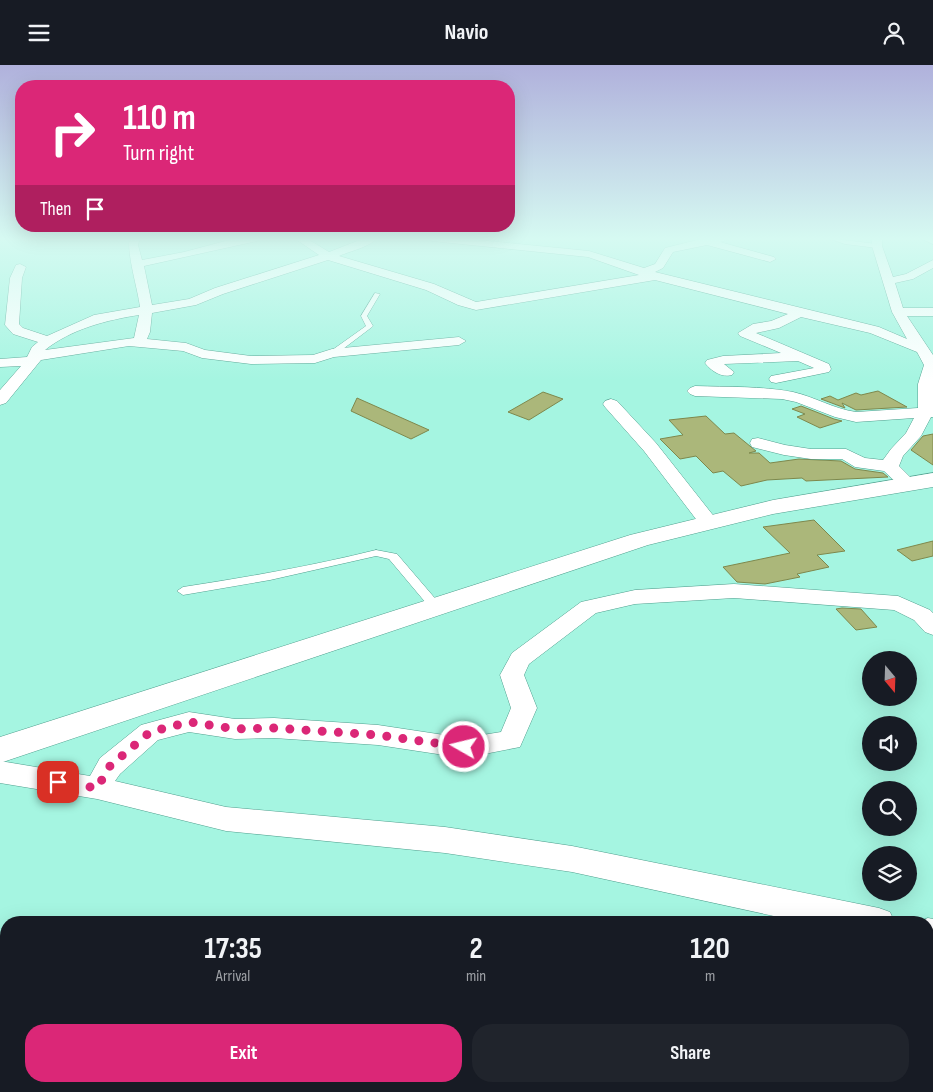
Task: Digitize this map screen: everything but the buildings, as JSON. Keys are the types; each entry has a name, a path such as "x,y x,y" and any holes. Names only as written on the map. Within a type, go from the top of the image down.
{"main road":[{"path":"0,750 639,540 773,507 910,477"}],"street":[{"path":"15,286 12,325 18,331 48,341"},
{"path":"139,343 144,335 148,310 143,286"},
{"path":"0,400 34,359 37,350 48,341 99,318 192,302 235,286"},
{"path":"424,286 476,306 601,286"},
{"path":"692,286 874,330 921,349"},
{"path":"890,286 898,312 932,367 932,373 927,379 925,389 929,412 912,437 898,448 892,459 910,477"},
{"path":"898,312 933,312"},
{"path":"776,379 824,369 824,367 745,333 758,327 774,325 800,313"},
{"path":"0,363 34,359 121,343 186,347 202,354 251,360 315,359 332,353 459,341"},
{"path":"727,372 712,363 723,360 800,356"},
{"path":"695,391 750,392 790,396 855,417 886,417 929,412"},
{"path":"611,404 650,447 710,523"},
{"path":"758,443 784,450 811,454 846,454 861,463 910,477"},
{"path":"97,788 110,766 150,732 189,722 236,729 274,728 378,735 464,747 511,741 524,708 512,675 520,659 590,607 635,597 734,591 898,603 922,615 933,627"},
{"path":"0,772 97,788 226,819 445,840 572,859 845,916"}],"lane":[{"path":"332,353 340,345 360,337 370,326 364,316 377,294"},
{"path":"183,591 279,576 376,553 393,557 435,606"}],"route":[{"path":"58,782 97,788 110,766 130,747 150,732 189,722 236,729 274,728 378,735 464,747"}]}
